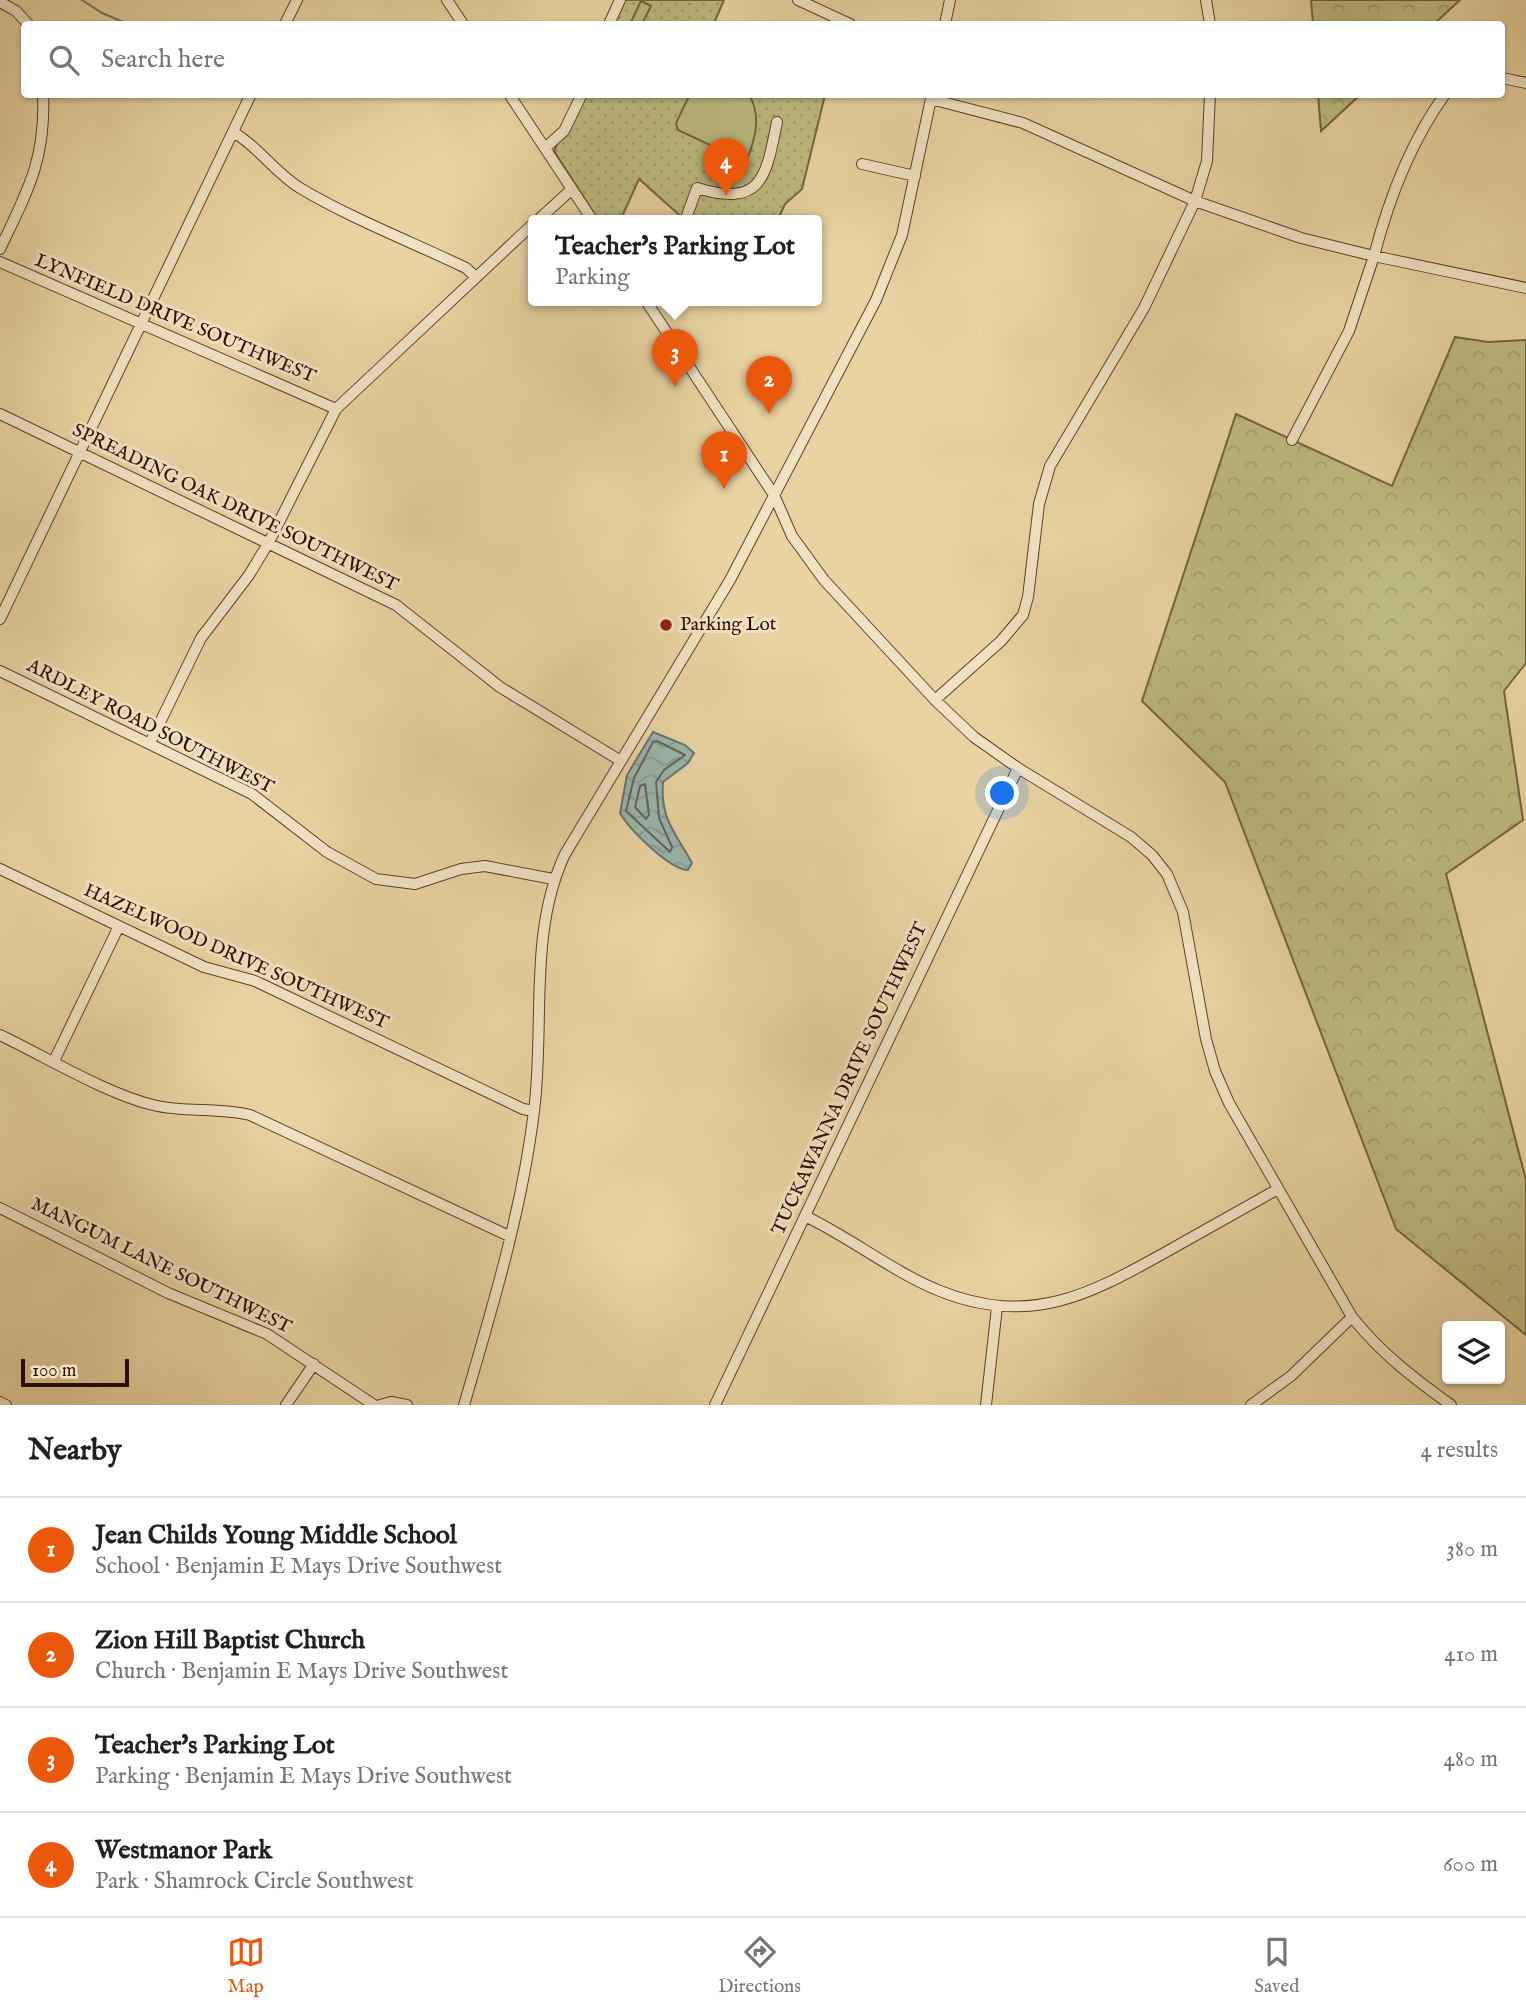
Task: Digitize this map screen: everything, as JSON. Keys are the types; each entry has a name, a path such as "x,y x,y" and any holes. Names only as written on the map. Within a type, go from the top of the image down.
{"street":[{"path":"286,21 297,0"},
{"path":"447,0 461,21"},
{"path":"610,21 620,0"},
{"path":"799,0 844,21"},
{"path":"946,21 950,0"},
{"path":"1206,0 1210,21"},
{"path":"0,2 16,11 25,21"},
{"path":"1505,79 1526,83"},
{"path":"0,249 39,160 43,141 43,98"},
{"path":"0,619 249,98"},
{"path":"512,98 589,215"},
{"path":"545,148 564,131 580,98"},
{"path":"464,1405 496,1295 534,1111 545,916 553,879 565,854 730,580 890,268 915,176 931,98"},
{"path":"935,98 1023,123 1195,201 1301,238 1526,288"},
{"path":"935,700 1001,641 1023,614 1028,597 1039,503 1050,466 1144,308 1195,201 1207,161 1210,98"},
{"path":"1292,440 1349,331 1390,201 1407,158 1443,98"},
{"path":"687,215 697,188 723,196 753,188 767,173 777,122"},
{"path":"233,132 244,138 274,169 300,188 466,268 476,277"},
{"path":"862,164 915,176"},
{"path":"543,215 572,189"},
{"path":"150,743 201,638 249,575 269,542 336,409 528,229"},
{"name":"LYNFIELD DRIVE SOUTHWEST","path":"0,262 336,409"},
{"path":"649,306 775,495 792,536 808,561 935,700 974,737 1017,768 1132,837 1167,874 1183,912 1215,1071 1229,1103 1352,1317 1385,1355 1451,1405"},
{"name":"SPREADING OAK DRIVE SOUTHWEST","path":"0,414 396,605 500,687 621,761"},
{"name":"ARDLEY ROAD SOUTHWEST","path":"0,671 252,794 327,852 376,880 415,884 461,869 485,866 553,879"},
{"name":"TUCKAWANNA DRIVE SOUTHWEST","path":"715,1405 1017,768"},
{"name":"HAZELWOOD DRIVE SOUTHWEST","path":"0,869 204,967 255,981 523,1109 534,1111"},
{"path":"54,1061 119,926"},
{"path":"0,1035 152,1105 186,1111 232,1111 250,1115 509,1236"},
{"path":"805,1216 937,1290 997,1307 1046,1306 1090,1293 1278,1189"},
{"name":"MANGUM LANE SOUTHWEST","path":"0,1208 168,1293 267,1334 314,1364 339,1385 374,1405"},
{"path":"986,1405 997,1307"},
{"path":"1251,1405 1291,1376 1352,1317"},
{"path":"286,1405 314,1364"},
{"path":"0,1402 6,1405"},
{"path":"380,1405 391,1402 407,1405"}],"green space":[{"path":"621,0 724,0 715,21 611,21"},
{"path":"1311,0 1460,0 1437,21 1313,21"},
{"path":"641,1 651,6 644,21 631,21"},
{"path":"579,98 824,98 802,189 785,204 780,215 679,215 639,179 623,215 595,215 554,151"},
{"path":"688,98 750,98 756,120 746,162 678,130 676,123"},
{"path":"1318,98 1357,98 1321,131"},
{"path":"1455,337 1488,342 1526,340 1526,663 1504,691 1523,820 1446,874 1526,1180 1526,1335 1396,1229 1225,782 1142,701 1236,414 1392,486"}],"water":[{"path":"653,732 685,745 694,753 688,763 663,782 667,816 692,863 688,870 661,856 620,813 627,775"}],"waterway":[{"path":"82,0 121,21"}],"place":[{"name":"Westmanor Park","path":"726,196"},
{"name":"Teacher's Parking Lot","path":"675,387"},
{"name":"Zion Hill Baptist Church","path":"769,414"},
{"name":"Jean Childs Young Middle School","path":"724,489"},
{"name":"Parking Lot","path":"666,625"}]}
